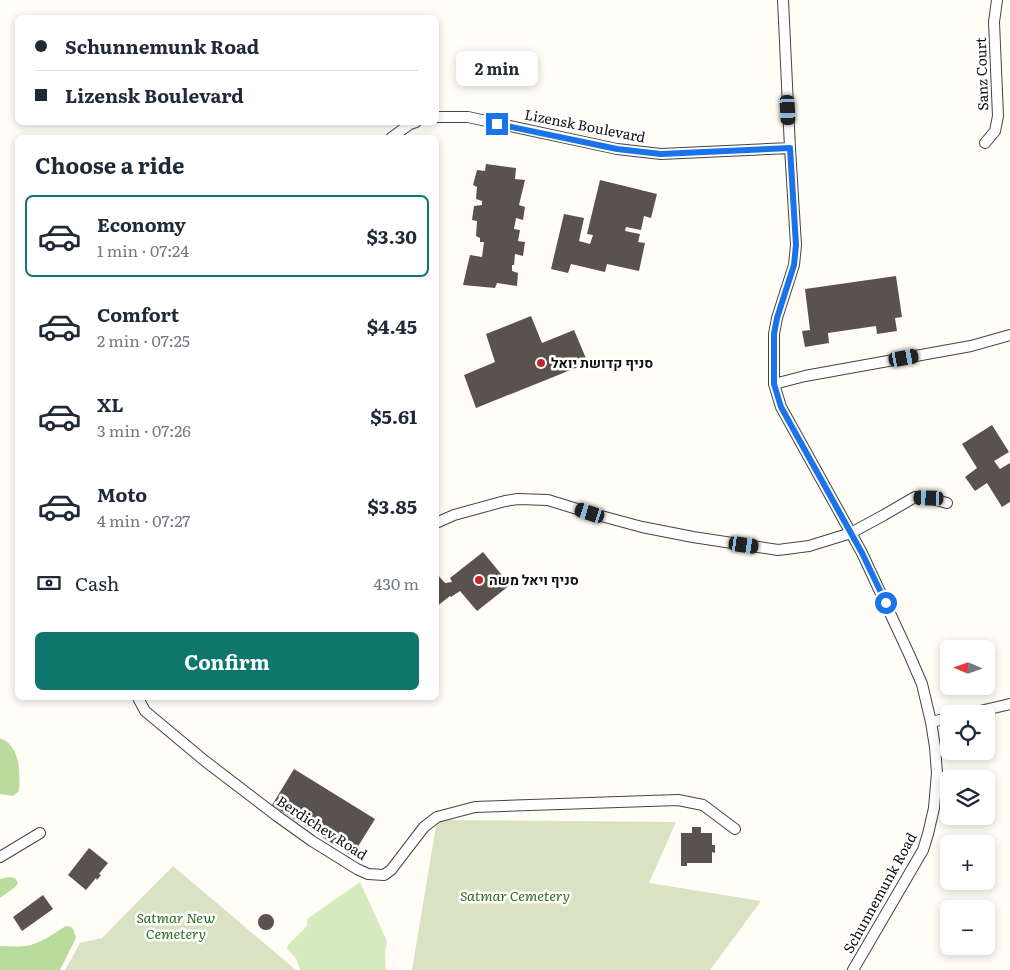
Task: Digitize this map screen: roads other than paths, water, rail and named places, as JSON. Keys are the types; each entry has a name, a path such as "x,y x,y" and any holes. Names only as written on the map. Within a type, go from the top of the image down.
{"street":[{"name":"Schunnemunk Road","path":"783,0 796,245 794,265 777,318 774,334 774,384 781,407 862,553 922,684 931,722 937,772 934,808 923,850 853,970"},
{"name":"Sanz Court","path":"985,143 995,132 998,116 994,22 997,0"},
{"name":"Lizensk Boulevard","path":"439,117 468,118 617,149 661,154 790,148"},
{"path":"395,135 409,125"},
{"path":"774,384 805,376 971,346 1010,335"},
{"path":"439,522 454,515 505,501 518,499 548,500 642,527 778,550 809,546 851,532 915,497 929,498 947,503"},
{"name":"Berdichev Road","path":"139,700 145,711 277,816 357,870 368,874 384,875 391,870 424,827 437,817 475,807 678,800 703,805 735,829"},
{"path":"995,707 1010,704"},
{"path":"931,722 940,720"},
{"path":"0,856 40,833"}],"place":[{"name":"סניף קדושת יואל","path":"541,363"},
{"name":"סניף ויאל משה","path":"479,580"}],"park label":[{"name":"Satmar Cemetery","path":"515,896"},
{"name":"Satmar New Cemetery","path":"176,926"}]}
